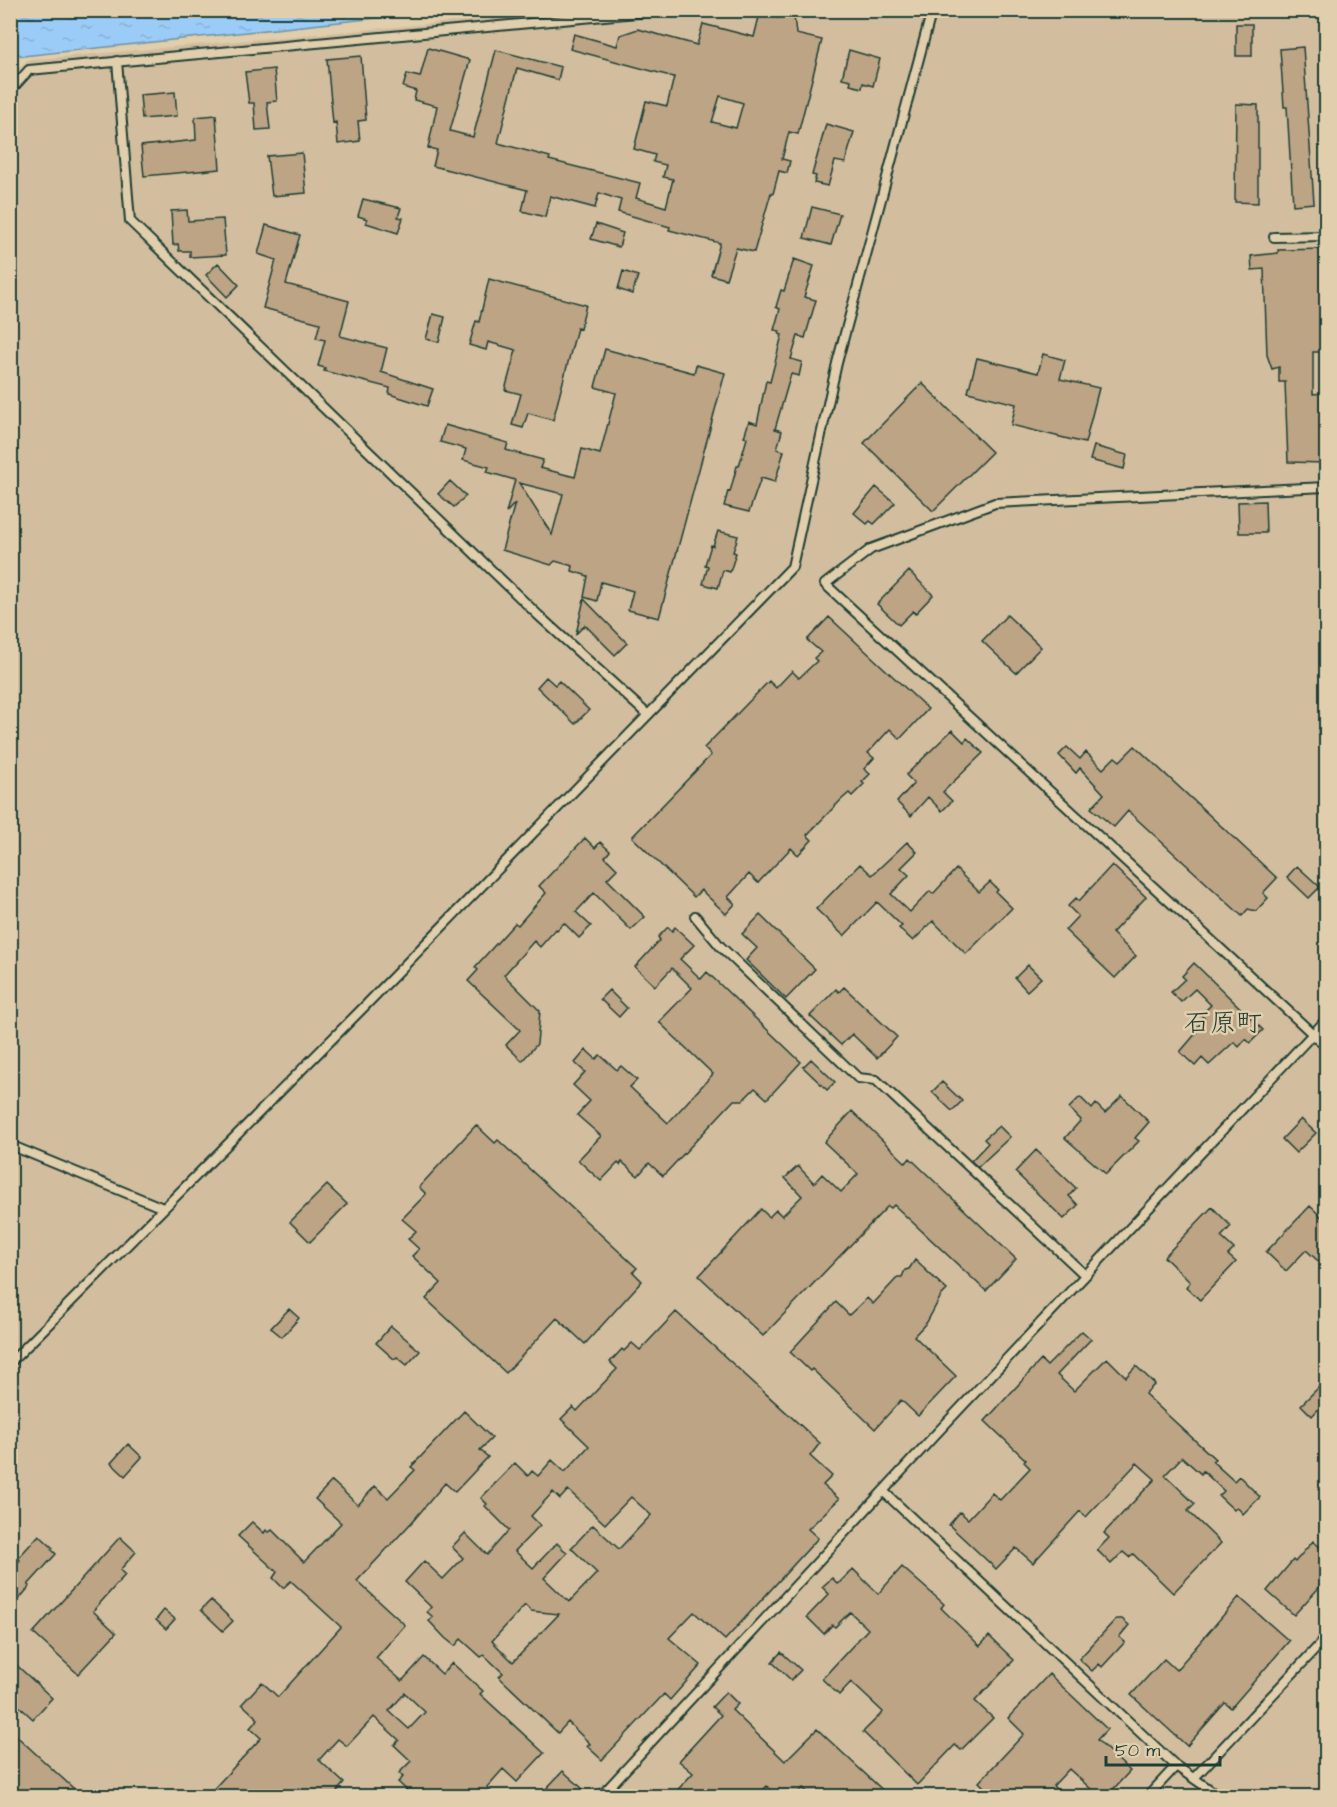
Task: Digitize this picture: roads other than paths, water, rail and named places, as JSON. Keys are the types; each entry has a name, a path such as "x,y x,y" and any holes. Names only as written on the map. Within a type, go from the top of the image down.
{"lane":[{"path":"10,91 29,70 668,10"},
{"path":"10,1363 352,1018 792,567 837,363 932,10"},
{"path":"117,61 130,221 538,615 648,715"},
{"path":"1274,237 1326,236"},
{"path":"1326,487 995,503 871,549 825,584 1326,1046"},
{"path":"695,916 720,946 858,1078 876,1080 1085,1275"},
{"path":"601,1797 883,1491 1326,1020"},
{"path":"10,1145 163,1208"},
{"path":"883,1491 1176,1766 1220,1797"},
{"path":"1194,1778 1326,1638"},
{"path":"1148,1797 1176,1766"}],"water":[{"path":"11,10 441,11 23,56 11,51"}],"district":[{"name":"石原町","path":"1223,1023"}]}
